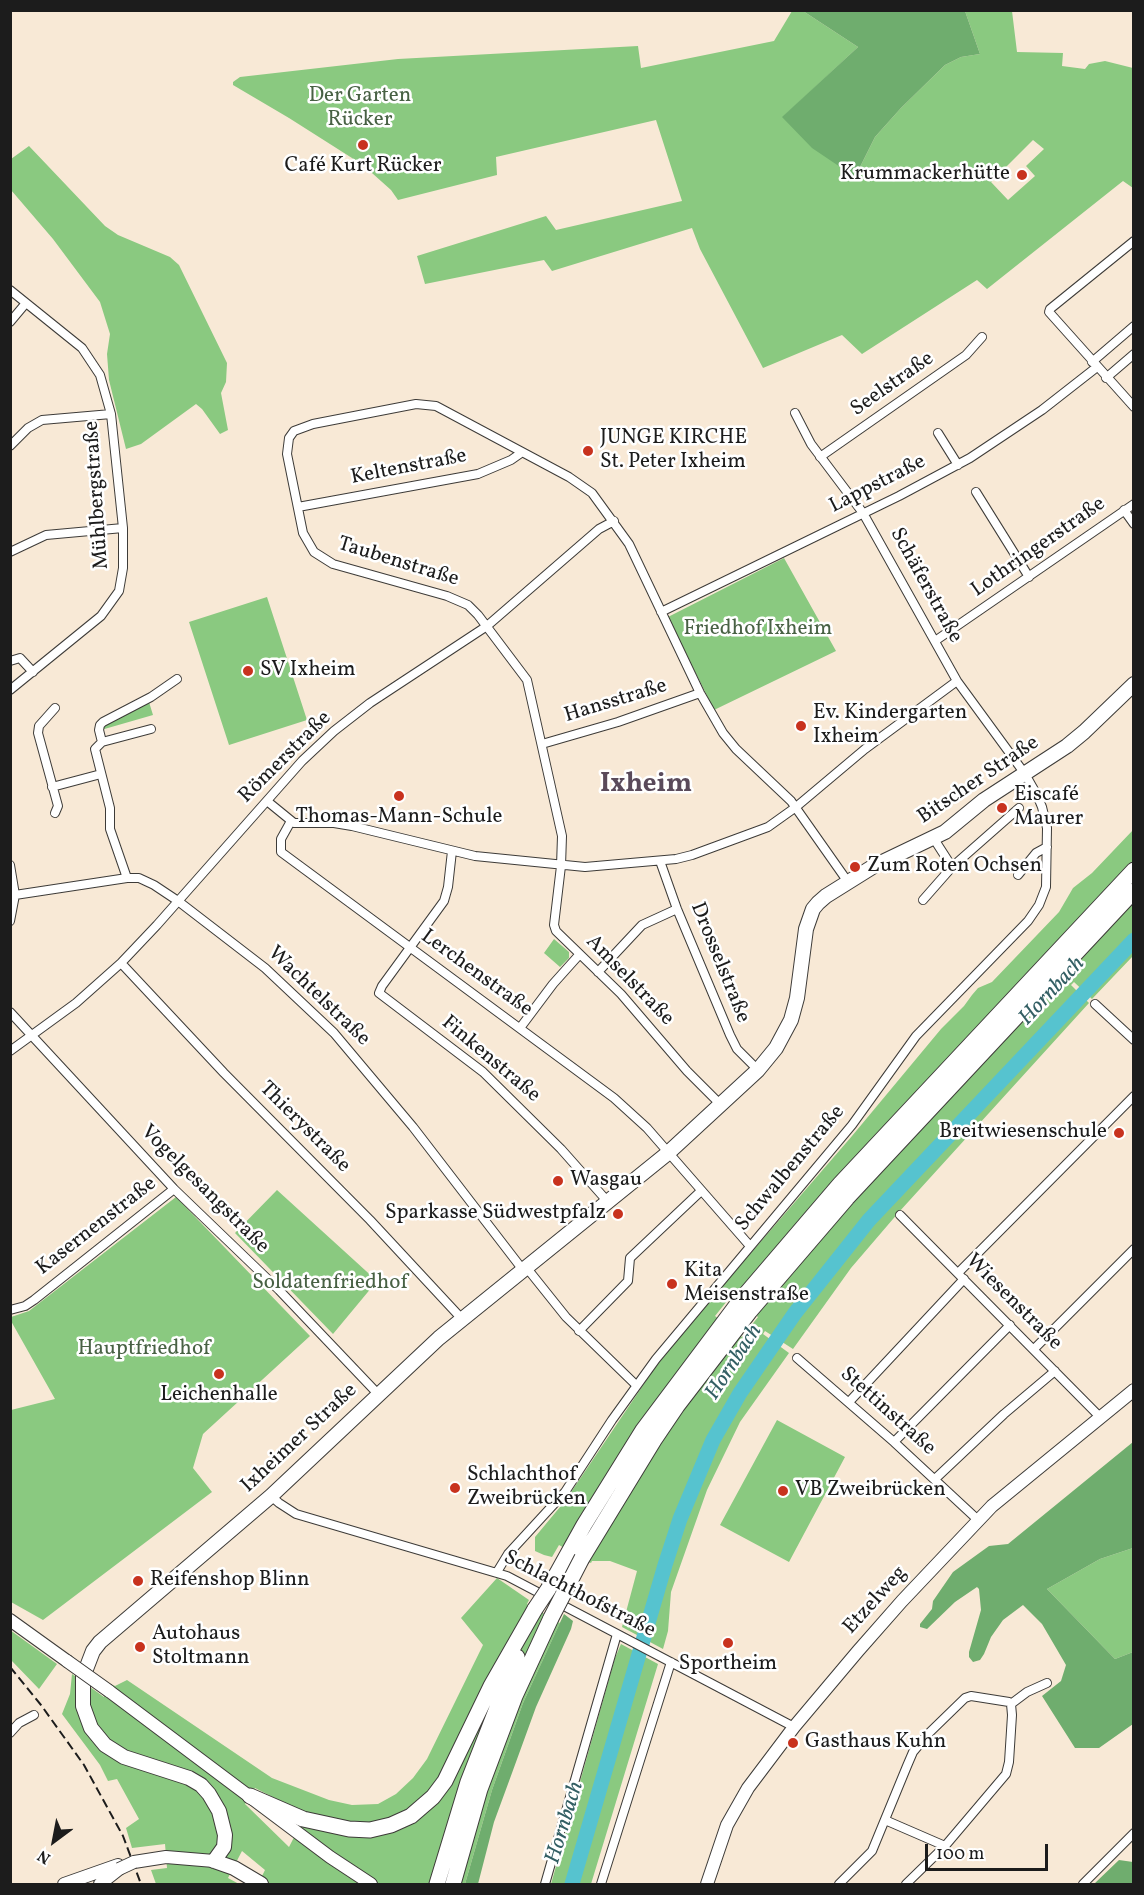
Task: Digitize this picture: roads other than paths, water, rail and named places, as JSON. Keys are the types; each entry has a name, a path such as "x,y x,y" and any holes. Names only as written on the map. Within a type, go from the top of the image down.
{"highway":[{"path":"250,1796 300,1825 349,1829 370,1830 391,1825 422,1808 445,1781 491,1686 728,1327 840,1184 1134,870"},
{"path":"744,1306 1134,891"},
{"path":"453,1884 480,1789 515,1696 549,1588 576,1554"},
{"path":"437,1884 468,1782 502,1693 541,1613"}],"main road":[{"name":"Bitscher Straße","path":"721,1105 758,1070 776,1048 791,1020 799,989 806,928 813,909 826,896 874,866 934,839 954,826 984,800 1084,732 1134,684"},
{"name":"Ixheimer Straße","path":"214,1861 225,1843 224,1826 219,1811 209,1794 189,1778 124,1757 97,1737 87,1718 84,1706 83,1677 93,1651 109,1633 271,1496 378,1394 462,1319 668,1153 721,1105"},
{"path":"214,1861 234,1868 260,1883"}],"street":[{"path":"1134,241 1049,312 1094,365 1134,407"},
{"name":"Mühlbergstraße","path":"10,290 69,337 91,360 105,387 111,414 123,528 122,581 114,600 101,616 10,690"},
{"path":"10,322 26,303"},
{"name":"Lappstraße","path":"661,612 958,465 1042,410 1094,365 1134,326"},
{"name":"Seelstraße","path":"820,458 966,355 982,338"},
{"path":"1106,378 1134,354"},
{"name":"Taubenstraße","path":"521,453 444,409 417,404 313,424 294,431 289,438 287,454 305,539 321,558 351,570 456,599 473,609 527,680 562,836 561,866"},
{"name":"Schäferstraße","path":"795,413 820,458 863,513 957,681 1025,774"},
{"path":"10,446 28,428 42,420 111,414"},
{"path":"938,433 958,465"},
{"path":"521,453 580,484 592,493 614,521 629,543 700,693 729,742 796,807 848,882"},
{"name":"Keltenstraße","path":"298,507 477,474 511,460 521,453"},
{"path":"976,492 1029,577"},
{"name":"Lothringerstraße","path":"935,641 1134,504"},
{"path":"1124,510 1134,524"},
{"name":"Römerstraße","path":"10,1051 76,1003 121,963 302,761 339,727 370,703 487,626 599,529 614,521"},
{"path":"10,552 36,539 57,533 123,528"},
{"path":"10,662 20,657 33,672"},
{"path":"102,742 99,730 103,722 151,697 177,679"},
{"path":"267,801 291,821 306,824 334,824 370,830 452,851 561,866 608,866 660,861 692,855 757,832 774,823 865,749 957,681"},
{"name":"Hansstraße","path":"542,744 618,722 700,693"},
{"path":"55,708 39,726 38,734 58,806 55,813"},
{"path":"127,878 110,829 110,808 95,748 102,742 151,729"},
{"path":"52,787 101,774"},
{"name":"Schwalbenstraße","path":"497,1572 502,1561 565,1492 636,1385 852,1125 916,1036 1035,911 1046,887 1047,828 1042,807 1025,774"},
{"path":"923,900 952,867 1020,808"},
{"name":"Lerchenstraße","path":"291,821 281,839 281,852 621,1103 647,1128 750,1246"},
{"path":"934,839 952,867"},
{"path":"1018,875 1036,854 1047,847"},
{"path":"410,947 444,901 452,851"},
{"name":"Drosselstraße","path":"660,861 677,909 730,1035 737,1049 758,1070"},
{"path":"10,865 15,895 10,921"},
{"name":"Amselstraße","path":"561,866 554,925 561,938 642,1017 687,1071 721,1105"},
{"name":"Wachtelstraße","path":"15,895 127,878 146,881 178,901 265,968 334,1033 413,1127 553,1303 636,1385"},
{"path":"598,972 642,925 677,909"},
{"name":"Finkenstraße","path":"410,947 379,993 483,1072 549,1136 608,1202"},
{"path":"520,1028 553,984 579,955"},
{"name":"Thierystraße","path":"121,963 224,1073 370,1220 462,1319"},
{"path":"1095,1005 1134,1040"},
{"path":"10,1012 32,1036"},
{"name":"Vogelgesangstraße","path":"32,1036 174,1189 279,1290 378,1394"},
{"path":"849,1402 961,1276 1134,1096"},
{"name":"Kasernenstraße","path":"10,1310 25,1306 34,1300 174,1189"},
{"path":"579,1331 628,1281 630,1258 700,1191"},
{"name":"Wiesenstraße","path":"900,1215 1100,1417"},
{"path":"1034,1349 1134,1249"},
{"path":"894,1442 1010,1325"},
{"name":"Stettinstraße","path":"797,1358 894,1442 978,1520"},
{"path":"935,1479 1004,1414 1055,1371"},
{"name":"Etzelweg","path":"707,1884 715,1856 737,1806 767,1761 902,1600 978,1520 1134,1390"},
{"name":"Schlachthofstraße","path":"271,1496 296,1514 497,1572 794,1727"},
{"path":"10,1620 250,1796"},
{"path":"545,1884 620,1635"},
{"path":"601,1884 671,1662"},
{"path":"1011,1704 1047,1683"},
{"path":"839,1884 872,1851 914,1752 929,1733 959,1702 971,1696 1002,1699 1011,1704"},
{"path":"906,1884 945,1846 1006,1774 1010,1762 1011,1704"},
{"path":"10,1733 19,1723 33,1714"},
{"path":"885,1820 945,1846"},
{"path":"300,1825 330,1857 357,1881 371,1884"},
{"path":"1083,1884 1134,1833"},
{"path":"64,1884 134,1862 166,1857 214,1861"},
{"path":"100,1884 119,1867"}],"waterway":[{"name":"Hornbach","path":"572,1884 680,1519 713,1440 740,1393 795,1313 869,1220 1134,940"}],"railway":[{"path":"10,1667 41,1705 84,1765 123,1836 141,1884"}],"place":[{"name":"Café Kurt Rücker","path":"363,145"},
{"name":"Krummackerhütte","path":"1022,175"},
{"name":"JUNGE KIRCHE St. Peter Ixheim","path":"588,451"},
{"name":"SV Ixheim","path":"248,671"},
{"name":"Ev. Kindergarten Ixheim","path":"801,726"},
{"name":"Thomas-Mann-Schule","path":"399,796"},
{"name":"Eiscafé Maurer","path":"1002,808"},
{"name":"Zum Roten Ochsen","path":"855,867"},
{"name":"Breitwiesenschule","path":"1119,1133"},
{"name":"Wasgau","path":"558,1181"},
{"name":"Sparkasse Südwestpfalz","path":"618,1214"},
{"name":"Kita Meisenstraße","path":"672,1284"},
{"name":"Leichenhalle","path":"219,1374"},
{"name":"Schlachthof Zweibrücken","path":"455,1488"},
{"name":"VB Zweibrücken","path":"783,1491"},
{"name":"Reifenshop Blinn","path":"138,1581"},
{"name":"Sportheim","path":"728,1643"},
{"name":"Autohaus Stoltmann","path":"140,1647"},
{"name":"Gasthaus Kuhn","path":"793,1743"}],"district":[{"name":"Ixheim","path":"646,786"}],"park label":[{"name":"Der Garten Rücker","path":"360,109"},
{"name":"Friedhof Ixheim","path":"758,630"},
{"name":"Soldatenfriedhof","path":"330,1284"},
{"name":"Hauptfriedhof","path":"144,1350"}]}
